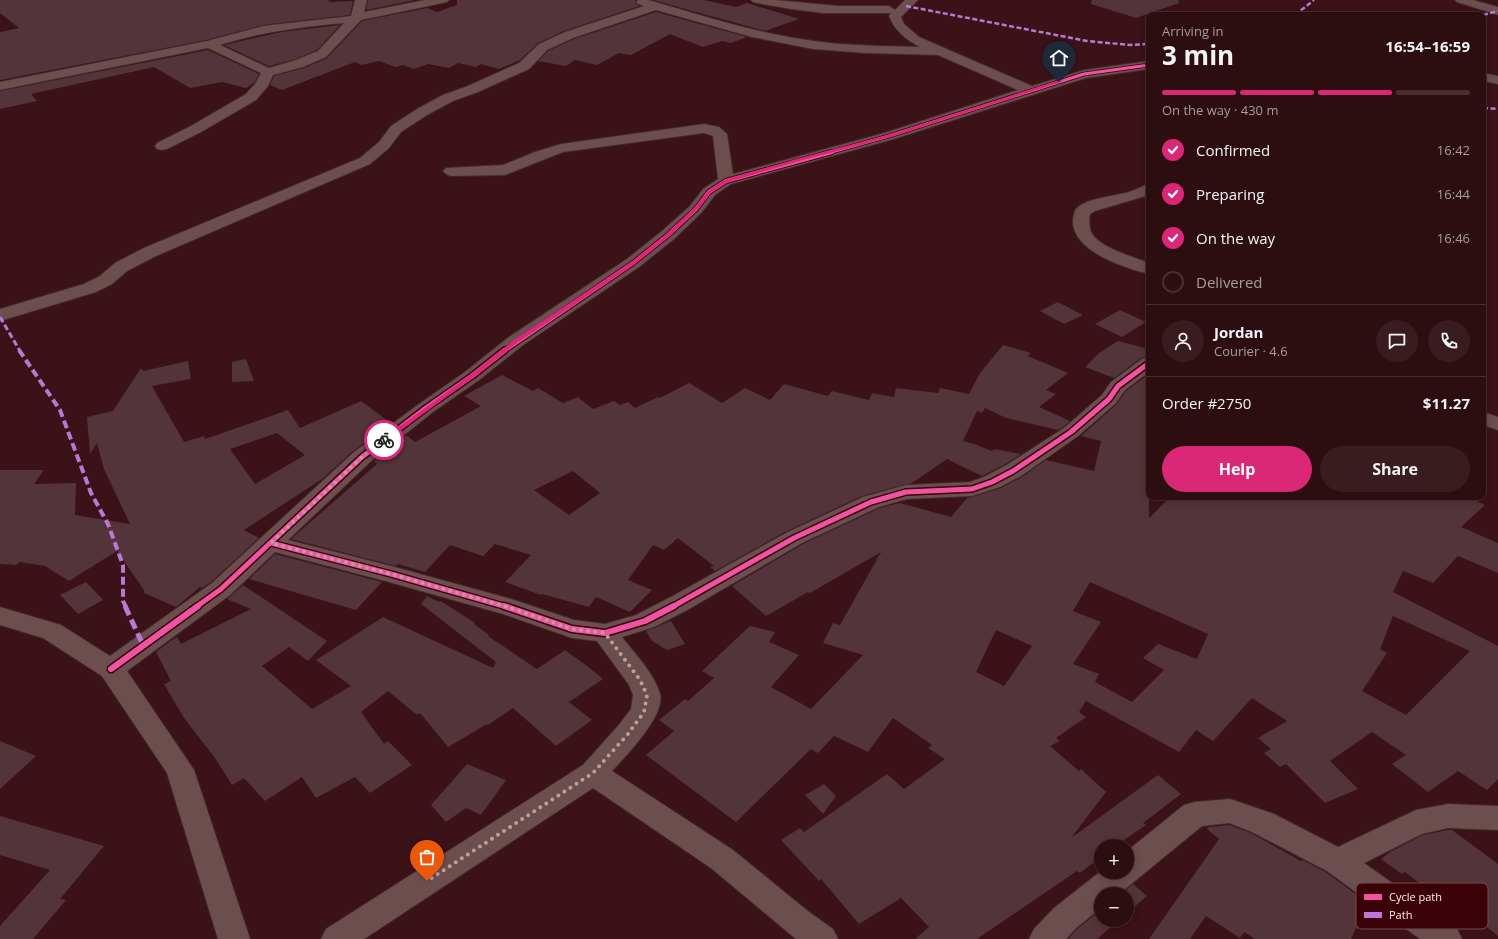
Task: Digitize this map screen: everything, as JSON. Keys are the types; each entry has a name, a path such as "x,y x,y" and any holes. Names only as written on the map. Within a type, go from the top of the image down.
{"street":[{"path":"209,44 268,72 298,64 322,54 356,18 361,0"},
{"path":"0,86 209,44 237,35 268,28 356,18 443,0"},
{"path":"634,0 739,30 795,43 849,49 937,51"},
{"path":"757,0 788,7 816,10 892,13 912,0"},
{"path":"881,0 892,13 898,26 915,40 937,51 981,68 1031,91"},
{"path":"1461,0 1498,11"},
{"path":"0,315 90,288 106,280 121,267 150,252 365,161 384,145 396,129 422,112 448,98 473,89 524,66 544,48 569,35 656,6"},
{"path":"111,669 221,589 362,457 426,408 472,376 516,341 633,263 696,209 709,192 726,181 801,159 889,136 1084,74 1146,65"},
{"path":"162,146 196,130 251,97 261,86 268,72"},
{"path":"1486,78 1498,80"},
{"path":"451,171 505,170 561,148 707,128 720,134 726,181"},
{"path":"1146,190 1133,196 1107,201 1083,210 1080,223 1083,233 1092,244 1104,251 1146,268"},
{"path":"271,543 391,574 511,608 572,629 605,633 645,621 680,603 794,538 871,502 906,492 972,489 992,482 1013,471 1071,432 1109,399 1118,386 1146,365"},
{"path":"1486,419 1498,424"},
{"path":"0,616 52,632 111,669 180,770 234,939"},
{"path":"337,939 593,773 628,734 644,712 647,695 640,680 605,633"},
{"path":"593,773 722,859 798,922 822,939"},
{"path":"1134,863 1195,814 1230,811 1263,822 1338,862 1367,883"},
{"path":"1338,862 1416,822 1448,816 1498,818"},
{"path":"1045,939 1065,918 1114,879"},
{"path":"1432,929 1446,939"}],"building":[{"path":"0,0 353,1 350,15 263,25 207,40 0,80 0,32 19,28 0,13"},
{"path":"368,0 415,0 366,10"},
{"path":"457,0 636,0 635,3 639,6 564,31 538,43 520,60 499,69 481,64 476,67 458,63 449,68 428,64 414,69 403,65 395,67 379,61 362,65 355,62 282,90 270,85 274,76 304,68 327,58 362,21 427,8 437,12 457,5"},
{"path":"653,0 704,0 736,7 747,3 799,19 765,31"},
{"path":"1092,0 1178,0 1179,3 1153,12 1146,12 1146,15 1136,18 1091,4"},
{"path":"656,12 747,37 731,43 722,41 703,47 670,34 631,55 619,53 597,65 575,60 566,66 538,61 548,51 574,39"},
{"path":"340,25 317,50 293,60 269,66 224,45 281,32"},
{"path":"208,50 259,74 254,83 246,88 222,82 190,88 154,67 31,94 37,101 0,109 0,91"},
{"path":"1058,302 1083,315 1064,324 1040,311"},
{"path":"1120,310 1146,322 1122,337 1095,324"},
{"path":"1118,341 1146,348 1146,357 1141,358 1114,378 1085,367 1099,353"},
{"path":"1003,345 1031,353 1028,356 1068,373 1046,390 1056,394 1039,407 1070,421 1058,430 1006,418 985,408 982,413 977,411 963,441 992,451 995,449 1021,454 1004,465 982,476 947,459 912,483 862,496 785,532 715,571 710,567 714,566 678,538 664,550 653,545 628,580 652,590 630,612 596,597 589,607 542,594 541,595 505,582 531,555 495,544 483,556 450,545 425,572 398,564 396,566 291,539 377,464 374,461 406,435 415,442 481,406 464,396 502,375 533,391 538,388 563,403 578,397 593,409 614,401 620,405 628,402 635,408 658,397 660,398 689,383 722,403 745,388 770,400 784,384 828,396 832,391 869,400 872,393 894,397 896,388 938,393 940,388 969,394 980,373","holes":["573,471 600,493 569,515 534,490"]},
{"path":"246,359 254,381 232,382 232,362"},
{"path":"188,361 191,379 152,386 184,442 204,436 205,439 288,410 300,428 361,401 391,423 353,451 322,479 244,530 259,538 211,582 202,588 200,587 176,607 144,593 144,590 117,551 69,581 45,566 20,562 16,565 0,564 0,470 44,470 34,484 76,483 75,515 130,524 104,469 97,443 90,454 87,417 113,411 141,368 143,371","holes":["277,433 305,455 255,484 230,449"]},
{"path":"1146,376 1146,500 1149,500 1149,518 1167,500 1475,500 1485,505 1461,527 1498,543 1498,573 1458,556 1433,583 1403,571 1393,592 1498,646 1498,779 1487,790 1458,771 1428,792 1392,764 1406,755 1372,732 1330,761 1358,789 1325,803 1286,764 1280,767 1264,753 1271,749 1258,738 1287,721 1252,698 1213,741 1196,730 1179,752 1086,701 1079,712 1086,717 1056,738 1060,741 1050,746 1079,771 1081,769 1106,792 1071,838 1158,775 1181,794 1143,823 1146,825 1125,839 1094,839 1094,862 1080,873 1077,871 977,939 915,939 929,927 901,898 859,924 821,879 819,881 781,840 800,828 804,832 887,774 904,789 945,759 928,748 932,745 893,718 868,752 834,736 818,753 811,749 736,822 646,755 674,731 659,720 685,699 688,701 714,678 702,671 750,626 775,632 769,642 799,655 771,687 811,709 863,655 823,643 833,623 840,625 881,552 810,593 808,592 766,616 732,586 803,544 880,508 900,503 951,517 967,498 1001,488 1022,477 1046,460 1094,471 1101,441 1081,436 1117,404 1126,391","holes":["1090,582 1208,634 1197,659 1158,644 1143,658 1164,670 1132,702 1095,682 1099,674 1073,664 1101,622 1073,611","1393,616 1470,651 1406,715 1362,691 1387,653 1380,649","996,630 1032,646 1004,686 976,672"]},
{"path":"275,554 382,582 356,610 249,579"},
{"path":"86,582 103,600 78,614 60,595"},
{"path":"243,585 327,641 308,661 289,647 262,666 312,709 351,686 316,660 383,617 493,668 496,662 421,604 427,596 439,602 441,601 475,623 474,624 489,635 488,636 537,669 565,650 587,666 603,679 569,702 592,720 556,746 513,708 488,725 487,724 448,747 420,713 417,715 388,691 361,712 384,744 388,741 412,765 370,793 355,777 316,798 302,777 265,801 244,778 232,785 215,758 184,718 164,684 171,681 156,652 177,637 181,644 251,609 227,599"},
{"path":"671,621 685,644 667,650 652,641 646,631"},
{"path":"0,741 36,756 0,789"},
{"path":"467,764 506,780 481,815 466,808 446,822 431,805"},
{"path":"824,784 836,796 823,814 805,795"},
{"path":"0,816 104,846 60,899 66,900 33,939 0,939 0,926 50,870 0,855"},
{"path":"1229,825 1251,833 1301,861 1303,860 1327,873 1356,894 1356,928 1351,939 1255,939 1244,932 1240,938 1206,916 1190,939 1149,939 1219,839 1207,829 1209,827"},
{"path":"1452,830 1498,864 1498,936 1488,928 1488,883 1419,883 1405,872 1402,874 1381,859 1390,852 1423,835"},
{"path":"1133,884 1147,896 1134,907 1134,887 1129,887"},
{"path":"1094,916 1094,927 1111,927 1097,939 1068,939 1077,929"}],"marked path":[{"path":"1299,12 1314,0"},
{"path":"906,6 1087,41 1130,45 1146,44"},
{"path":"1486,14 1498,11"},
{"path":"1486,108 1498,109"},
{"path":"0,317 28,364 60,410 81,469 91,493 108,524 123,565 123,601 143,645"}],"cycle path":[{"path":"111,669 221,589 362,457 426,408 472,376 516,341 633,263 668,235 696,209 709,192 726,181 889,136 1084,74 1146,65"},
{"path":"271,543 391,574 511,608 572,629 605,633 645,621 680,603 794,538 871,502 906,492 972,489 992,482 1013,471 1071,432 1109,399 1118,386 1146,365"}],"way so far":[{"path":"384,440 362,457 271,543 391,574 511,608 572,629 605,633 640,680 647,695 644,712 628,734 593,773 427,881"}],"route":[{"path":"384,440 472,376 516,341 633,263 668,235 696,209 709,192 726,181 801,159 889,136 1059,82"}]}
